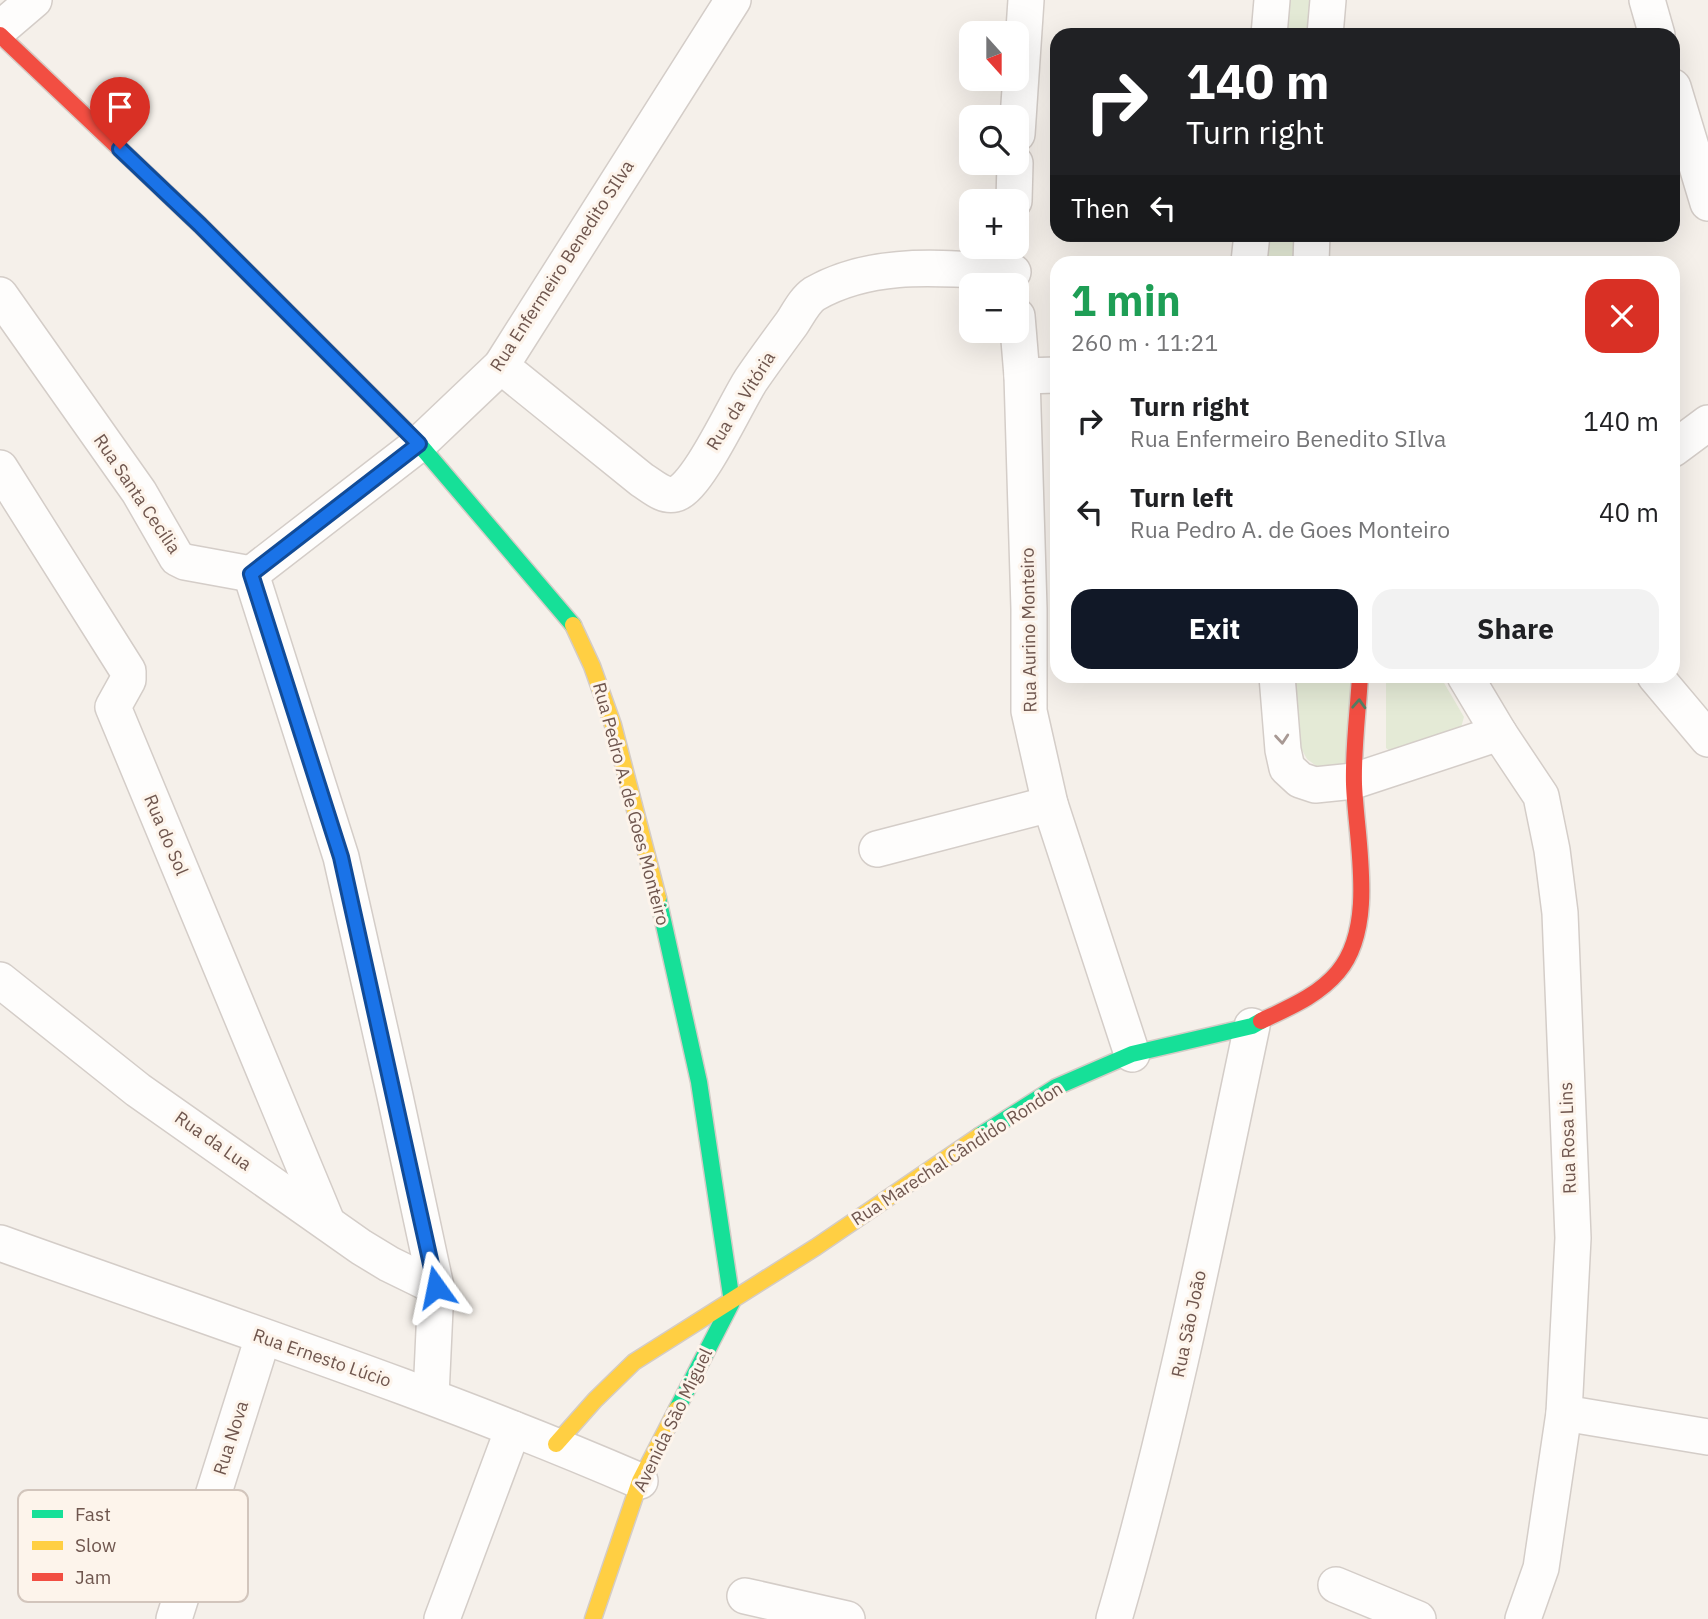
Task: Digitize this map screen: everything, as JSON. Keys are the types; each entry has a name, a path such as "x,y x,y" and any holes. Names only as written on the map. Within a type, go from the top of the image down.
{"street":[{"path":"0,29 34,0"},
{"name":"Rua Enfermeiro Benedito SIlva","path":"251,574 419,444 501,366 733,0"},
{"path":"1019,105 1026,0"},
{"path":"1270,28 1272,0"},
{"path":"1326,28 1328,0"},
{"path":"1647,0 1655,28"},
{"name":"Rua Pedro A. de Goes Monteiro","path":"0,35 200,225 419,444 576,628 613,725 661,909 699,1082 732,1302"},
{"path":"1680,110 1708,203"},
{"name":"Rua da Vitória","path":"501,366 642,480 662,492 679,494 697,474 750,382 811,296 856,275 879,271 1014,268"},
{"name":"Rua Santa Cecília","path":"0,295 139,492 177,558 185,562 251,574"},
{"name":"Rua Aurino Monteiro","path":"1019,343 1030,609 1030,711 1050,804 1132,1054"},
{"path":"1021,376 1050,375"},
{"path":"1680,444 1708,423"},
{"name":"Rua do Sol","path":"0,468 128,671 128,680 113,708 327,1222"},
{"path":"251,574 341,857 436,1287 431,1396"},
{"path":"1278,683 1287,768 1300,780 1315,785 1354,781 1499,733"},
{"name":"Rua Marechal Cândido Rondon","path":"556,1444 634,1362 732,1302 939,1161 1056,1087 1132,1054 1252,1026 1314,994 1338,972 1354,945 1361,906 1354,781 1360,683"},
{"name":"Rua Rosa Lins","path":"1469,683 1541,796 1552,850 1560,913 1573,1238 1564,1413 1541,1567 1523,1619"},
{"path":"1661,683 1708,739"},
{"path":"877,849 1050,804"},
{"name":"Rua da Lua","path":"0,980 138,1090 376,1256 436,1287"},
{"name":"Rua São João","path":"1114,1619 1174,1393 1252,1026"},
{"name":"Rua Ernesto Lúcio","path":"0,1243 431,1396 556,1444 640,1481"},
{"name":"Avenida São Miguel","path":"593,1619 640,1481 732,1302"},
{"name":"Rua Nova","path":"215,1490 263,1337"},
{"path":"1564,1413 1708,1437"},
{"path":"442,1619 513,1429"},
{"path":"1336,1586 1419,1619"},
{"path":"745,1596 847,1619"},
{"name":"Rua Nova","path":"174,1619 179,1602"}],"green space":[{"path":"1286,0 1311,0 1309,28 1284,28"},
{"path":"1266,242 1293,242 1292,256 1265,256"},
{"path":"1293,683 1350,683 1349,763 1323,771 1307,759 1297,741"},
{"path":"1386,683 1444,683 1464,717 1460,731 1394,754 1386,748"}],"traffic: fast":[{"path":"273,298 419,444 573,625"},
{"path":"658,898 699,1082 732,1302 677,1409"},
{"path":"979,1136 1056,1087 1132,1054 1252,1026 1261,1021"}],"traffic: slow":[{"path":"573,625 592,666 613,725 658,898"},
{"path":"556,1444 634,1362 816,1247 979,1136"},
{"path":"593,1619 640,1481 677,1409"}],"traffic: jam":[{"path":"0,35 273,298"},
{"path":"1261,1021 1302,1001 1330,980 1350,953 1357,931 1361,882 1354,770 1359,683"}],"route":[{"path":"120,149 419,444 251,574 341,857 436,1287"}]}
